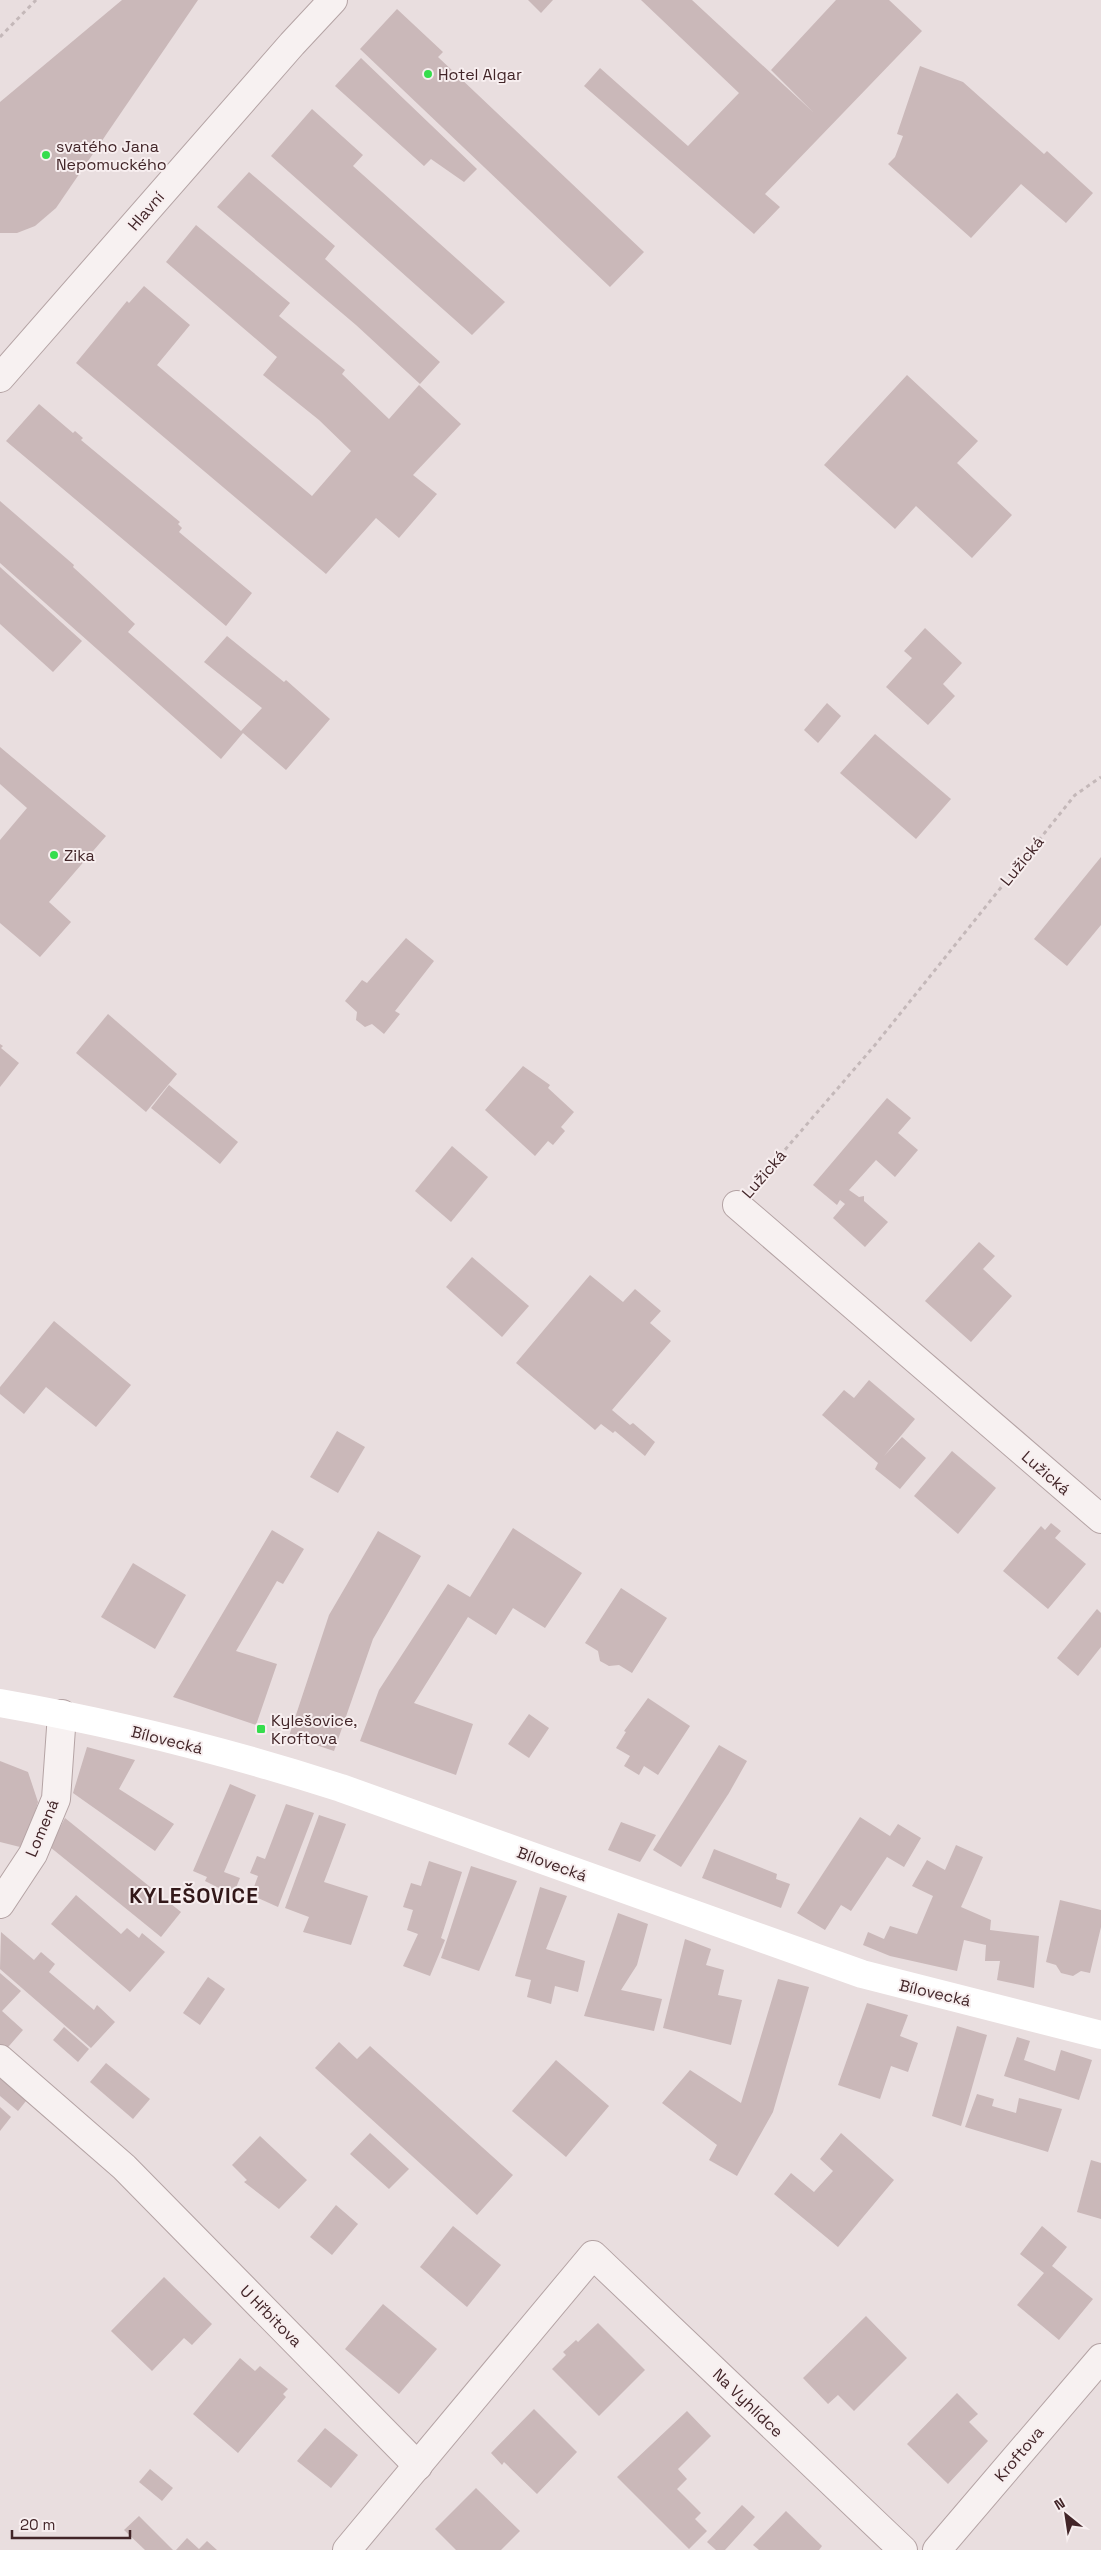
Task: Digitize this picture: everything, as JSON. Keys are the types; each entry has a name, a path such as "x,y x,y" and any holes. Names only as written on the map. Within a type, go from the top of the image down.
{"main road":[{"name":"Bílovecká","path":"0,1704 62,1714 264,1763 341,1788 862,1974 1101,2035"}],"street":[{"name":"Hlavní","path":"0,378 292,44 333,0"},
{"name":"Lužická","path":"738,1205 1101,1519"},
{"name":"Lomená","path":"0,1904 33,1854 56,1798 62,1714"},
{"name":"U Hřbitova","path":"0,2059 124,2167 418,2466"},
{"name":"Na Vyhlídce","path":"418,2466 593,2255 903,2550"},
{"name":"Kroftova","path":"937,2550 1101,2358"},
{"path":"348,2550 418,2466"}],"path":[{"path":"0,37 36,0"},
{"name":"Lužická","path":"738,1205 875,1045 1075,795 1101,777"}],"building":[{"name":"svatého Jana Nepomuckého","path":"122,0 198,0 56,208 35,226 17,233 0,233 0,102"},
{"path":"528,0 553,0 541,13"},
{"path":"641,0 692,0 813,112 771,70 836,0 889,0 922,31 765,194 780,207 754,234 584,86 600,68 688,146 739,93"},
{"path":"397,9 443,52 438,57 644,252 610,287 360,49"},
{"path":"361,58 477,169 464,182 431,159 424,166 335,86"},
{"path":"920,66 963,82 1044,154 1047,151 1093,193 1066,223 1021,184 971,238 888,164 895,157 903,136 897,134"},
{"path":"312,109 363,155 353,166 505,302 472,335 271,156"},
{"path":"249,172 335,246 325,259 440,362 420,384 356,325 217,207"},
{"path":"196,225 290,303 279,316 345,370 342,374 389,419 419,385 461,424 413,475 437,494 399,538 376,518 326,574 76,363 127,301 129,303 144,286 190,325 157,365 312,496 351,451 319,420 263,375 277,357 166,262"},
{"path":"907,375 978,441 957,463 1012,515 972,558 916,506 895,529 824,465"},
{"path":"39,404 73,433 75,431 83,438 81,440 180,522 178,524 182,528 179,532 252,593 226,626 6,441"},
{"path":"0,501 74,565 73,567 135,624 128,632 241,731 262,708 204,662 227,636 284,682 286,680 330,719 286,770 243,733 221,759 0,563"},
{"path":"0,567 82,641 53,672 0,624"},
{"path":"925,628 962,663 943,684 955,696 928,725 886,687 912,658 904,651"},
{"path":"827,703 841,716 818,743 804,730"},
{"path":"875,734 951,799 916,839 840,773"},
{"path":"0,747 106,836 49,902 71,922 40,957 0,923 0,840 27,808 0,784"},
{"path":"1101,857 1101,925 1067,966 1034,939"},
{"path":"406,938 434,961 395,1011 400,1014 384,1034 372,1024 365,1027 356,1020 357,1012 345,1001 362,980 367,983"},
{"path":"108,1014 177,1074 146,1112 76,1053"},
{"path":"0,1044 3,1046 1,1048 19,1063 0,1087"},
{"path":"523,1066 550,1085 548,1088 574,1112 561,1127 565,1131 553,1145 548,1141 535,1156 485,1110"},
{"path":"169,1085 238,1142 220,1164 151,1108"},
{"path":"887,1098 911,1118 898,1133 918,1150 895,1177 876,1160 849,1190 859,1197 864,1196 864,1201 888,1222 865,1247 833,1218 845,1204 840,1200 837,1205 813,1185"},
{"path":"452,1146 488,1177 451,1222 415,1191"},
{"path":"979,1242 995,1256 983,1269 1012,1296 971,1342 925,1301"},
{"path":"472,1257 529,1306 502,1337 446,1287"},
{"path":"590,1275 623,1302 635,1289 661,1311 650,1323 671,1341 612,1410 630,1425 633,1423 655,1442 645,1456 615,1431 613,1433 601,1424 595,1430 516,1363"},
{"path":"54,1321 131,1385 96,1427 46,1387 24,1414 0,1394 0,1387"},
{"path":"869,1380 915,1419 884,1456 902,1437 926,1458 900,1489 875,1469 878,1463 822,1415 844,1390 854,1398"},
{"path":"337,1431 365,1447 338,1493 310,1477"},
{"path":"952,1451 996,1488 958,1534 914,1496"},
{"path":"1051,1523 1061,1531 1055,1538 1086,1564 1048,1609 1003,1571 1041,1526 1045,1530"},
{"path":"513,1528 582,1573 545,1628 513,1608 496,1635 468,1617 414,1703 473,1724 456,1775 360,1741 379,1690 448,1584 470,1597"},
{"path":"272,1530 304,1549 283,1584 277,1581 236,1651 277,1664 256,1725 173,1697"},
{"path":"378,1531 421,1556 373,1639 334,1751 289,1736 329,1615"},
{"path":"133,1563 186,1595 155,1649 101,1617"},
{"path":"621,1588 667,1618 632,1673 619,1665 609,1666 600,1661 598,1651 585,1643"},
{"path":"1097,1609 1101,1613 1101,1647 1078,1676 1057,1658"},
{"path":"648,1698 690,1726 658,1775 644,1766 639,1775 624,1766 630,1756 616,1748 626,1732 624,1731"},
{"path":"529,1714 549,1728 529,1758 508,1744"},
{"path":"719,1745 747,1761 729,1793 681,1867 653,1850"},
{"path":"87,1747 135,1760 119,1789 174,1824 155,1851 73,1793"},
{"path":"0,1761 28,1772 38,1802 24,1848 0,1842"},
{"path":"230,1784 256,1795 224,1872 240,1878 233,1895 205,1881 207,1877 193,1871"},
{"path":"286,1804 314,1813 278,1907 251,1895 258,1876 250,1873 257,1856 265,1859"},
{"path":"319,1815 346,1824 324,1882 368,1896 351,1945 303,1932 309,1917 285,1908"},
{"path":"860,1817 890,1836 898,1824 921,1838 904,1867 887,1857 851,1911 841,1905 825,1930 797,1913"},
{"path":"65,1818 181,1912 161,1937 50,1847"},
{"path":"621,1822 656,1835 640,1862 608,1850"},
{"path":"956,1845 983,1857 961,1907 991,1920 990,1930 1039,1936 1034,1988 997,1980 1000,1961 985,1961 986,1945 964,1940 957,1971 890,1956 863,1945 868,1932 884,1939 890,1926 917,1934 933,1896 912,1886 927,1860 945,1870"},
{"path":"714,1849 777,1874 776,1879 790,1884 781,1908 702,1878"},
{"path":"429,1861 462,1872 441,1938 445,1940 430,1976 403,1966 418,1934 407,1930 413,1910 403,1907 411,1883 421,1886"},
{"path":"471,1866 517,1881 479,1971 441,1958"},
{"path":"540,1887 567,1896 546,1949 585,1961 578,1992 555,1986 551,2004 527,1997 531,1980 515,1976"},
{"path":"76,1895 121,1934 127,1928 139,1938 142,1933 165,1952 130,1992 51,1924"},
{"path":"1060,1900 1101,1910 1101,1927 1090,1973 1081,1971 1073,1976 1061,1973 1056,1965 1046,1962"},
{"path":"618,1913 648,1924 637,1965 621,1990 662,1999 654,2031 584,2016"},
{"path":"1,1932 34,1960 41,1952 55,1964 49,1972 94,2010 97,2005 115,2022 91,2048 0,1969"},
{"path":"685,1939 711,1949 706,1965 724,1970 718,1995 742,2000 731,2045 663,2028"},
{"path":"0,1973 21,1991 2,2011 23,2030 2,2054 0,2052"},
{"path":"208,1977 225,1989 200,2025 183,2013"},
{"path":"778,1979 809,1987 773,2112 737,2176 709,2160 717,2145 662,2103 690,2070 741,2103"},
{"path":"867,2003 908,2015 900,2036 918,2043 908,2072 891,2066 880,2099 838,2085"},
{"path":"957,2026 987,2035 961,2126 932,2116"},
{"path":"64,2027 89,2049 78,2062 53,2040"},
{"path":"1017,2037 1030,2041 1024,2060 1055,2071 1061,2050 1092,2060 1079,2100 1004,2076"},
{"path":"339,2042 357,2059 370,2046 513,2175 477,2215 315,2068"},
{"path":"556,2060 609,2106 566,2157 512,2111"},
{"path":"106,2063 150,2099 133,2119 90,2082"},
{"path":"0,2072 30,2096 18,2111 0,2096"},
{"path":"977,2094 994,2099 992,2106 1016,2113 1019,2098 1062,2109 1048,2152 965,2127"},
{"path":"0,2107 11,2117 0,2131"},
{"path":"370,2133 409,2169 389,2189 350,2154"},
{"path":"841,2133 894,2180 838,2247 774,2194 791,2173 814,2192 833,2171 820,2159"},
{"path":"260,2136 307,2180 279,2209 244,2182 247,2180 232,2165"},
{"path":"1091,2160 1101,2163 1101,2219 1077,2212"},
{"path":"336,2205 358,2224 332,2255 310,2237"},
{"path":"453,2226 501,2265 467,2307 420,2267"},
{"path":"1042,2226 1067,2247 1052,2266 1093,2299 1059,2340 1017,2305 1044,2273 1020,2254"},
{"path":"164,2277 212,2324 192,2345 184,2338 152,2371 111,2331"},
{"path":"383,2304 437,2349 399,2394 345,2349"},
{"path":"866,2316 907,2358 854,2411 838,2395 828,2404 803,2378"},
{"path":"598,2323 645,2370 599,2416 552,2369 566,2355 563,2352 576,2340 578,2342"},
{"path":"240,2358 255,2371 260,2366 288,2389 283,2394 286,2397 238,2453 193,2414"},
{"path":"957,2393 978,2414 969,2422 988,2441 948,2484 907,2444"},
{"path":"534,2409 577,2452 537,2494 504,2462 502,2465 491,2453"},
{"path":"687,2411 711,2436 678,2469 687,2479 677,2489 701,2513 695,2519 707,2531 689,2549 617,2477"},
{"path":"325,2428 358,2455 331,2488 297,2461"},
{"path":"150,2469 173,2488 162,2501 139,2482"},
{"path":"476,2488 520,2531 501,2550 456,2550 435,2529"},
{"path":"742,2505 755,2517 725,2550 716,2550 707,2542"},
{"path":"786,2511 822,2546 819,2550 759,2550 753,2545"},
{"path":"139,2516 173,2550 145,2550 124,2530"},
{"path":"187,2538 199,2549 207,2541 217,2550 176,2550"}],"place":[{"name":"Hotel Algar","path":"428,74"},
{"name":"svatého Jana Nepomuckého","path":"46,155"},
{"name":"Zika","path":"54,855"},
{"name":"Kylešovice, Kroftova","path":"261,1729"}],"district":[{"name":"KYLEŠOVICE","path":"194,1895"}]}
